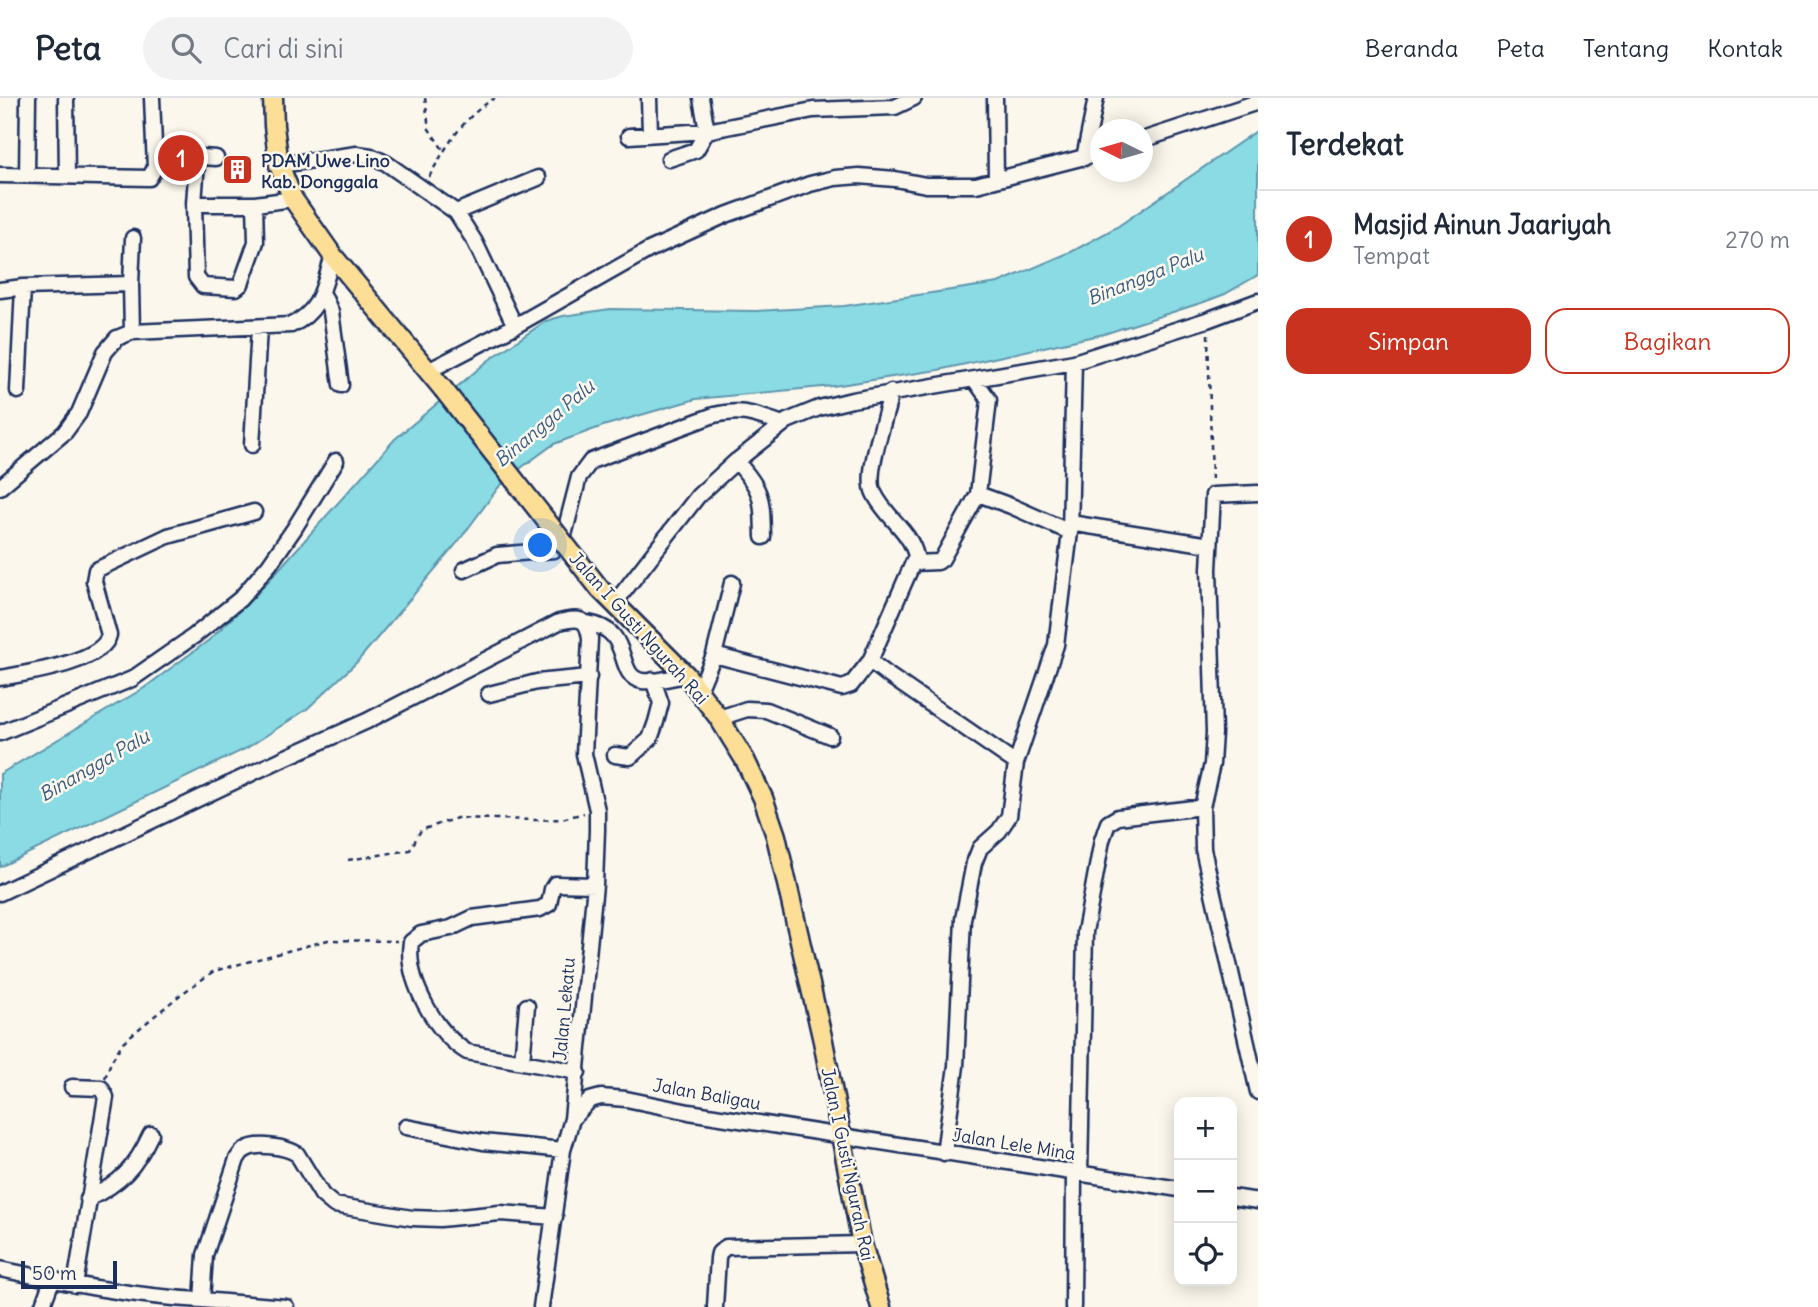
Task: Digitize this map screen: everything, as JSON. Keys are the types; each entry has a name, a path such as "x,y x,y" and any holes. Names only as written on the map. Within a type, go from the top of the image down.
{"main road":[{"name":"Jalan I Gusti Ngurah Rai","path":"273,98 279,165 293,199 333,256 430,370 600,589 686,675 719,718 745,760 763,798 776,836 843,1136 862,1244 881,1307"}],"street":[{"path":"27,175 28,98"},
{"path":"66,98 67,176"},
{"path":"0,175 145,179 153,174 155,168 152,98"},
{"path":"649,98 649,134"},
{"path":"669,159 696,150 707,131 701,98"},
{"path":"629,136 707,131 835,103 886,108 904,105 915,98"},
{"path":"995,98 996,179"},
{"path":"1084,158 1096,98"},
{"path":"1153,137 1258,102"},
{"path":"279,165 357,154 371,156 386,163 456,212 475,242 514,327"},
{"path":"430,370 514,327 649,250 726,215 810,184 835,177 859,176 926,185 976,185 1090,156"},
{"path":"216,158 202,158 197,161 194,204 196,277 206,288 236,288 241,284 256,242 256,204"},
{"path":"456,212 538,178"},
{"path":"194,204 256,204 293,199"},
{"path":"132,332 133,239"},
{"path":"0,487 65,432 79,413 111,343 132,332 259,328 291,325 304,320 313,312 333,256"},
{"path":"0,290 131,284"},
{"path":"18,391 23,287"},
{"path":"322,292 331,312 341,385"},
{"path":"614,604 698,496 736,461 783,424 834,404 1074,362 1258,301"},
{"path":"253,445 259,328"},
{"path":"944,1153 956,1066 963,919 976,855 1009,816 1016,764 1056,645 1070,527 1074,362"},
{"path":"914,562 938,562 942,559 978,494 989,400 975,380"},
{"path":"714,655 842,688 851,685 870,661 916,556 914,547 875,496 872,488 873,466 891,392"},
{"path":"464,570 496,555 554,550 562,542 579,477 591,461 733,410 752,413 783,424"},
{"path":"0,728 132,679 194,636 240,599 269,565 295,529 336,461"},
{"path":"736,461 755,483 762,504 763,537"},
{"path":"1258,493 1213,495 1210,545 1214,733 1212,765 1202,807 1206,871 1258,1092"},
{"path":"978,494 1070,527 1210,545"},
{"path":"0,678 57,667 100,650 109,635 94,582 96,570 168,536 254,512"},
{"path":"698,693 714,655 732,583"},
{"path":"0,893 367,721 559,622 579,619 601,625 613,633 631,675 645,682 686,675"},
{"name":"Jalan Lekatu","path":"541,1307 563,1150 572,1119 578,1072 595,884 597,810 584,754 590,639 586,623"},
{"path":"870,661 1016,764"},
{"path":"489,694 537,682 589,677"},
{"path":"615,755 630,757 650,739 661,703 653,680"},
{"path":"719,718 747,709 766,710 830,736"},
{"path":"1073,1307 1085,932 1101,840 1108,823 1118,817 1202,807"},
{"path":"578,1072 467,1052 447,1037 423,1000 413,977 410,962 411,942 421,934 451,928 472,918 540,909 549,904 553,886 558,883 595,884"},
{"path":"522,1061 527,1006"},
{"path":"72,1087 101,1088 106,1097 75,1285"},
{"name":"Jalan Baligau","path":"572,1119 590,1100 613,1097 843,1136"},
{"path":"406,1127 483,1142 563,1150"},
{"path":"88,1199 121,1180 140,1157 151,1134"},
{"name":"Jalan Lele Mina","path":"843,1136 1174,1188"},
{"path":"202,1300 205,1255 220,1204 237,1159 244,1150 250,1148 283,1149 297,1154 323,1195 334,1205 412,1218 440,1219 500,1213 555,1217"},
{"path":"1237,1198 1258,1201"},
{"path":"715,1307 718,1258 719,1253 726,1247 862,1244"},
{"path":"0,1269 153,1298 286,1307"},
{"path":"43,1307 52,1280"}],"path":[{"path":"425,98 429,129 443,151"},
{"path":"423,189 443,151 464,122 495,98"},
{"path":"1207,320 1213,495"},
{"path":"348,860 410,850 421,830 457,818 562,819 597,810"},
{"path":"101,1088 111,1062 123,1042 214,971 328,940 411,942"}],"water":[{"name":"Binangga Palu","path":"1258,130 1258,275 1225,294 1104,334 938,370 833,386 696,399 603,426 554,444 498,488 458,542 357,662 307,709 247,748 0,867 0,774 144,688 209,640 255,596 395,439 489,360 546,321 610,309 756,311 844,306 998,283 1073,251 1117,227"}],"place":[{"name":"Masjid Ainun Jaariyah","path":"181,158"},
{"name":"PDAM Uwe Lino Kab. Donggala","path":"238,170"}]}
